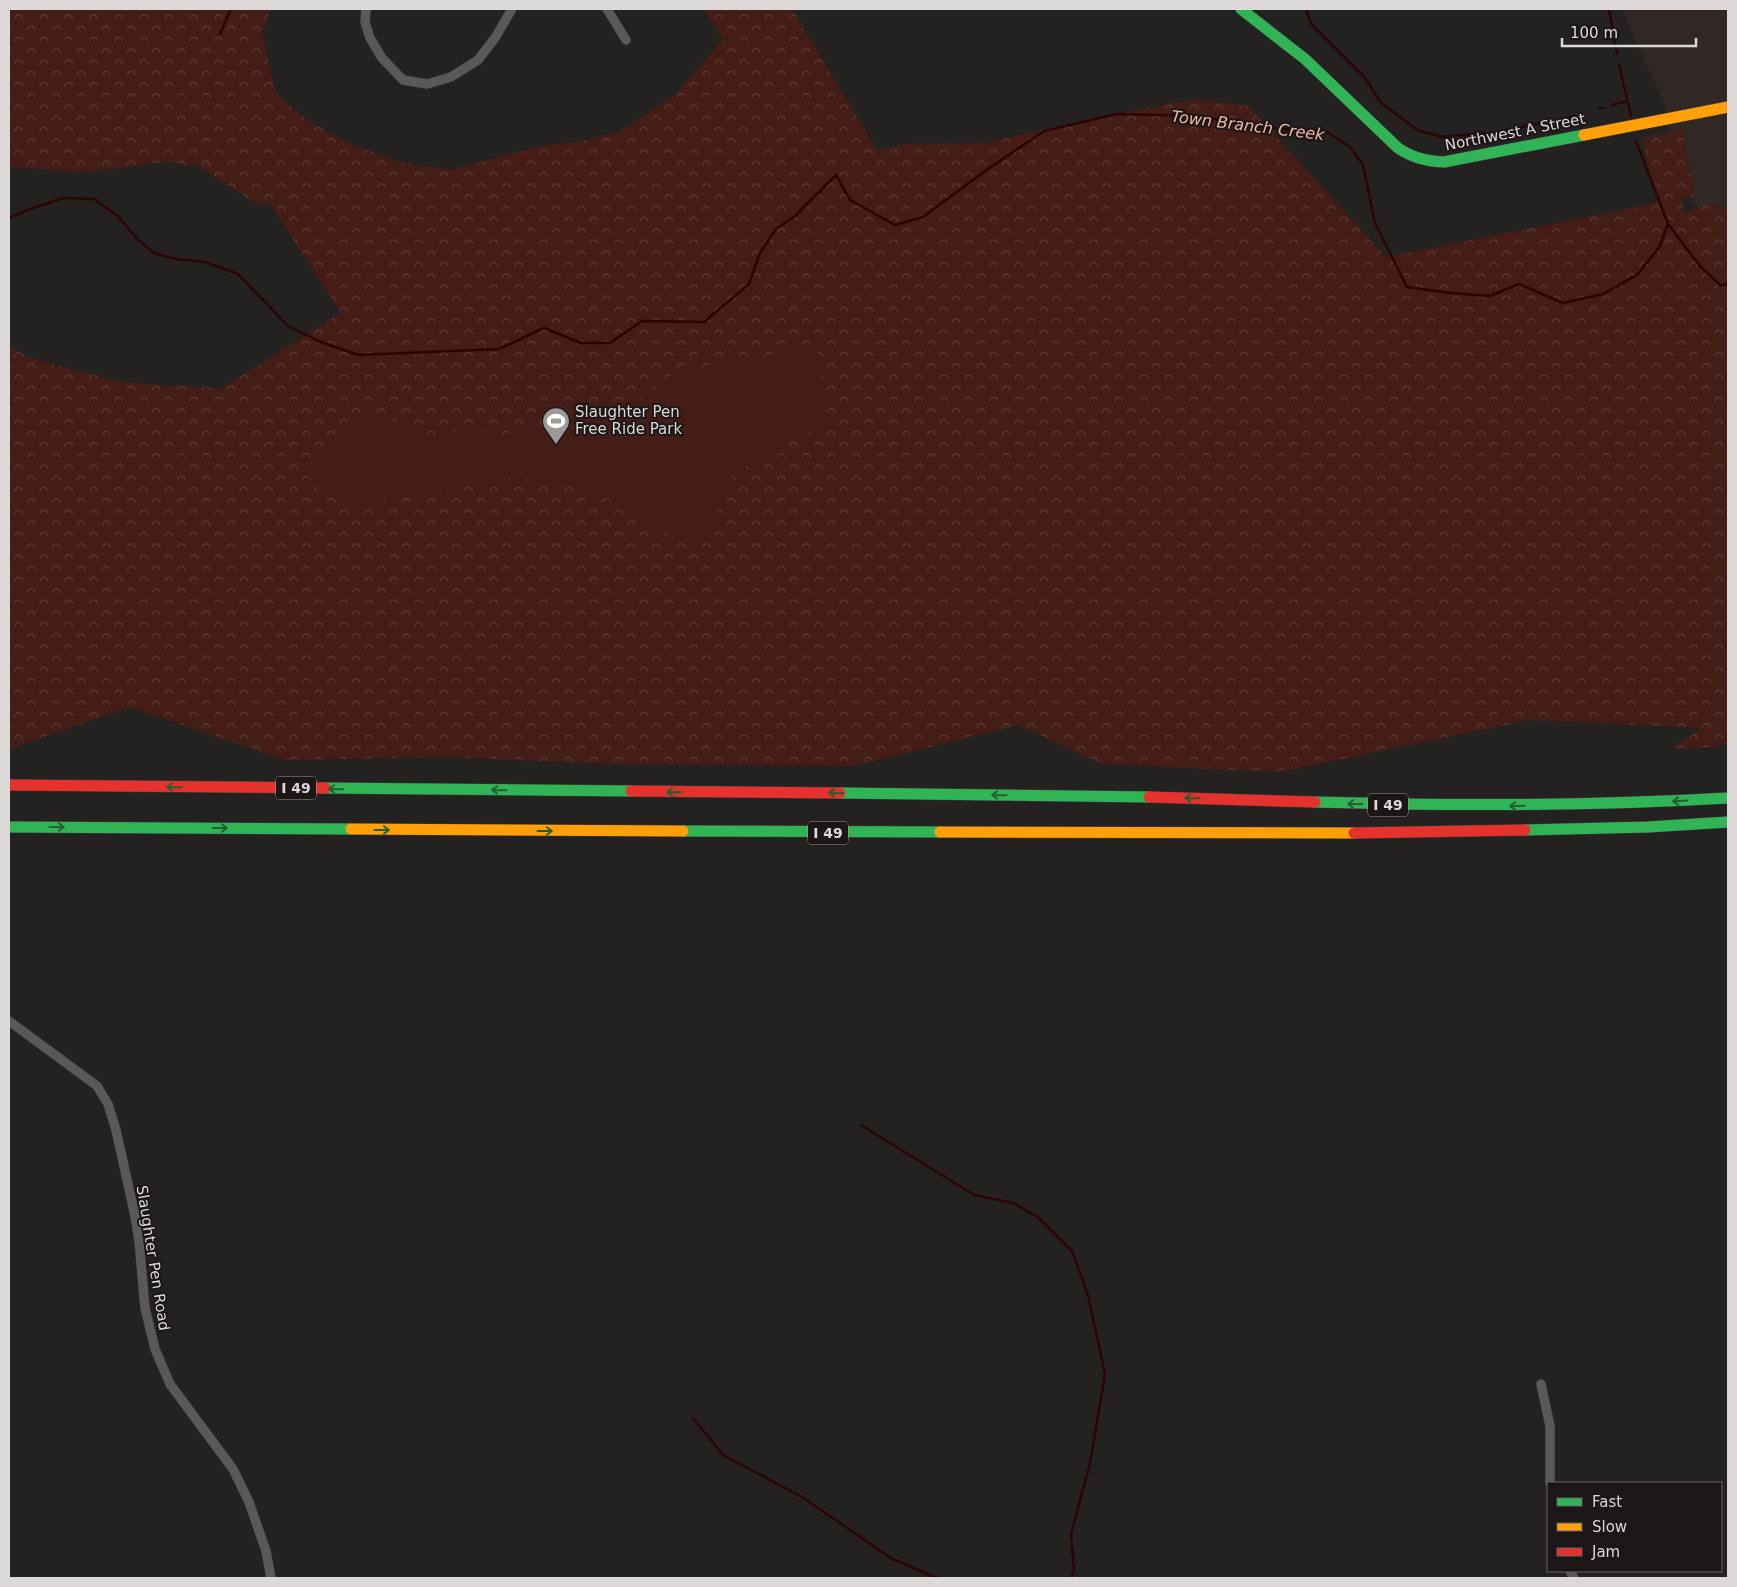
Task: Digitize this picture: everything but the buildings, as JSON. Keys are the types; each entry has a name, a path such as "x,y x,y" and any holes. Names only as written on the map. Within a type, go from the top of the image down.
{"main road":[{"name":"Northwest A Street","path":"1241,9 1305,59 1398,148 1412,157 1425,161 1444,162 1728,107"},
{"name":"I 49","path":"9,785 1067,795 1398,805 1500,806 1635,804 1728,798"},
{"name":"I 49","path":"9,827 1194,834 1413,833 1648,827 1728,822"}],"street":[{"path":"366,9 366,22 370,38 382,58 403,80 427,84 451,77 478,60 495,38 512,9"},
{"path":"607,9 626,40"},
{"name":"Slaughter Pen Road","path":"9,1020 97,1086 108,1104 116,1130 135,1216 145,1308 154,1349 170,1384 233,1470 249,1502 266,1551 271,1578"},
{"path":"1541,1384 1550,1426 1550,1482"}],"shaded area":[{"path":"1623,9 1728,9 1728,210 1703,216 1681,182 1664,103"}],"green space":[{"path":"9,9 271,9 262,32 275,92 308,121 351,144 399,162 451,170 540,146 577,142 620,131 675,95 723,39 703,9 792,9 877,150 908,144 988,143 1126,112 1197,99 1248,106 1386,257 1657,203 1642,138 1682,129 1695,195 1682,199 1684,213 1710,204 1728,208 1728,743 1706,748 1671,749 1702,728 1530,720 1280,772 1101,764 1019,725 854,766 634,765 447,757 285,760 130,707 9,749 9,346 26,356 44,362 117,381 222,388 341,313 269,202 260,206 198,166 162,162 80,173 9,166"},
{"name":"Slaughter Pen Free Ride Park","path":"816,345 830,426 786,440 773,453 733,472 722,493 715,516 695,549 605,497 567,484 513,477 442,491 347,506 322,491 304,471 314,456 329,450 337,430 356,415 397,422 423,434 436,436 468,429 502,435 527,431 556,417 624,407 641,399 685,366 694,371 721,361 750,360"}],"waterway":[{"path":"220,34 231,9"},
{"path":"1306,9 1311,24 1365,78 1381,103 1419,131 1443,137 1484,133"},
{"path":"1609,9 1617,53"},
{"path":"1619,65 1631,116"},
{"path":"1612,105 1627,101"},
{"path":"1599,108 1604,108"},
{"name":"Town Branch Creek","path":"9,218 64,198 94,199 119,217 138,240 154,253 176,259 205,262 238,274 288,326 321,342 358,355 499,349 544,328 581,343 610,343 642,321 704,322 749,284 760,253 776,229 795,216 836,175 850,200 895,225 923,217 985,171 1044,131 1117,114 1199,116 1259,127 1327,132 1350,147 1363,165 1375,223 1407,287 1490,296 1519,284 1563,303 1603,294 1637,275 1660,246 1668,224"},
{"path":"1501,131 1582,115"},
{"name":"Town Branch Creek","path":"1636,141 1668,224 1700,266 1721,286 1728,283"},
{"path":"861,1125 974,1195 1013,1203 1039,1218 1072,1251 1088,1295 1105,1374 1090,1463 1071,1534 1074,1570 1071,1578"},
{"path":"693,1418 723,1455 802,1497 891,1558 934,1577 941,1578"}],"traffic: fast":[{"path":"1241,9 1305,59 1398,148 1414,157 1444,162 1584,135"},
{"path":"325,788 631,791"},
{"path":"840,793 1149,797"},
{"path":"1315,802 1522,804 1625,803 1728,798"},
{"path":"1525,830 1648,827 1728,822"},
{"path":"9,827 351,829"},
{"path":"683,831 940,832"}],"traffic: slow":[{"path":"1584,135 1728,107"},
{"path":"351,829 683,831"},
{"path":"940,832 1354,833"}],"traffic: jam":[{"path":"9,785 325,788"},
{"path":"631,791 840,793"},
{"path":"1149,797 1315,802"},
{"path":"1354,833 1525,830"}],"place":[{"name":"Slaughter Pen Free Ride Park","path":"556,445"}]}
